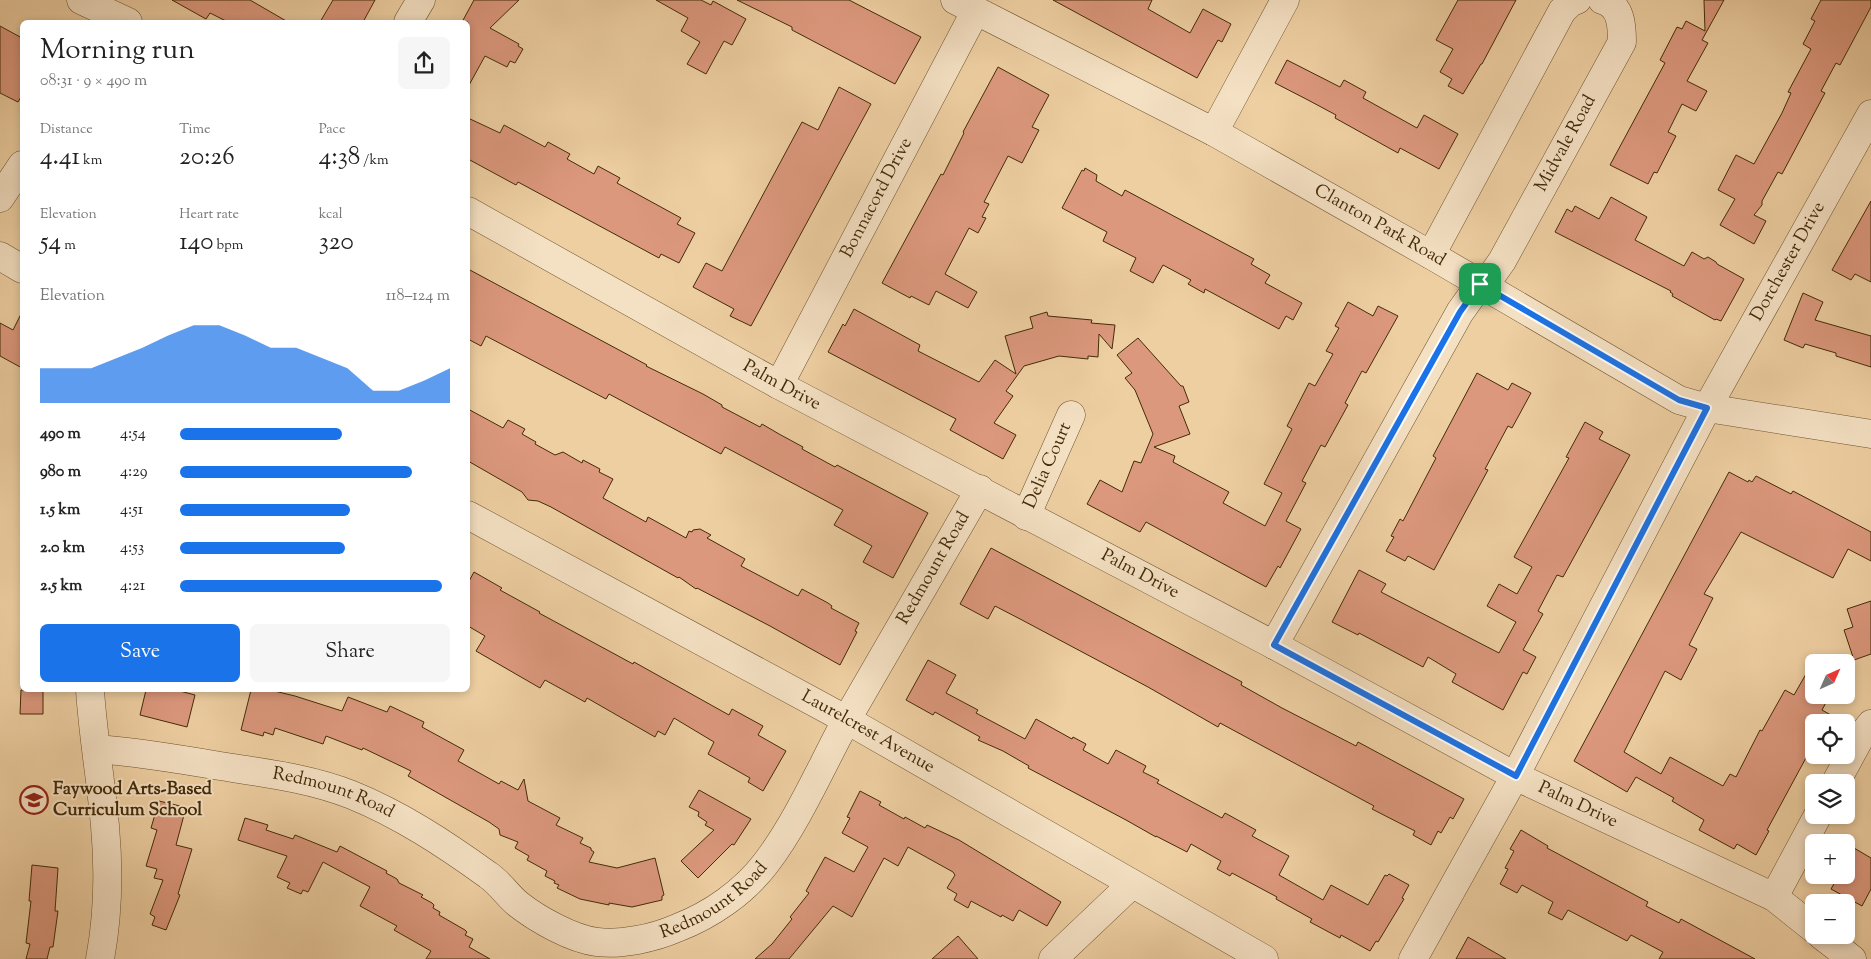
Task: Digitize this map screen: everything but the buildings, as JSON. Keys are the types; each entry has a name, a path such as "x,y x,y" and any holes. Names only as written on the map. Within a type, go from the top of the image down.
{"street":[{"path":"81,0 123,16"},
{"path":"409,20 421,0"},
{"path":"1214,132 1285,0"},
{"path":"1431,255 1562,11 1570,3 1577,0"},
{"name":"Midvale Road","path":"1274,645 1460,312 1480,284 1490,278 1502,262 1622,42 1622,29 1618,11 1609,2 1602,0"},
{"name":"Clanton Park Road","path":"965,6 1214,132 1431,255 1679,400 1707,408 1871,434"},
{"name":"Bonnacord Drive","path":"778,385 965,6"},
{"name":"Dorchester Drive","path":"1412,959 1516,776 1707,408 1871,114"},
{"path":"0,198 20,169"},
{"name":"Palm Drive","path":"470,212 778,385 980,489 1026,516 1274,645 1516,776 1774,898 1805,922"},
{"path":"0,256 20,268"},
{"name":"Delia Court","path":"1026,516 1071,415"},
{"name":"Redmount Road","path":"97,749 128,751 305,779 350,794 397,814 492,877 516,903 540,919 569,933 596,942 642,939 665,933 693,922 742,890 767,862 787,832 847,720 980,489"},
{"name":"Laurelcrest Avenue","path":"470,515 847,720 1264,959"},
{"path":"90,692 106,828 105,922 100,959"},
{"path":"1840,774 1860,738 1871,724"},
{"path":"1774,898 1813,824"},
{"path":"1053,959 1132,884"},
{"path":"1833,944 1852,959"}],"place":[{"name":"Faywood Arts-Based Curriculum School","path":"34,800"}],"route":[{"path":"1480,284 1679,400 1707,408 1516,776 1274,645 1460,312 1480,284"}]}
